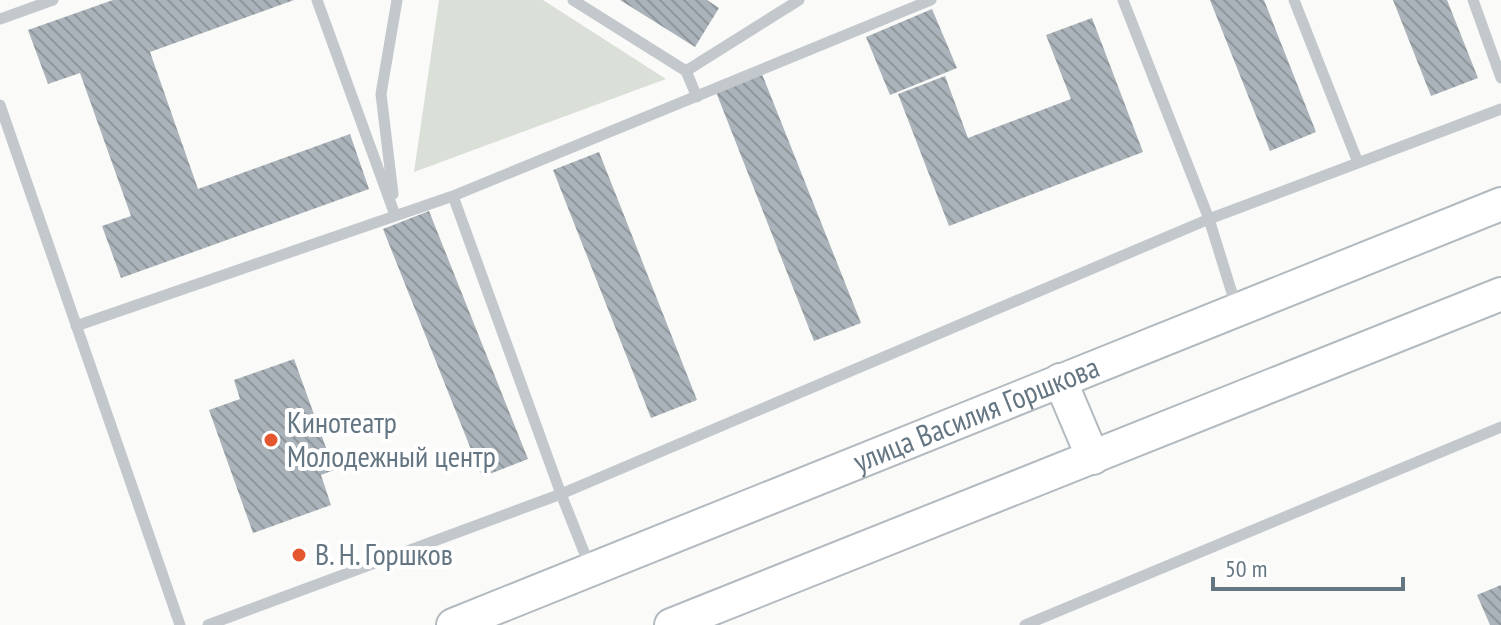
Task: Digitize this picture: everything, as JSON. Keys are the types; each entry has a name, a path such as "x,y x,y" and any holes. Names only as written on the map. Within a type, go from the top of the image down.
{"main road":[{"name":"улица Василия Горшкова","path":"453,625 1501,204"},
{"path":"671,625 1501,294"},
{"path":"1060,380 1093,458"}],"lane":[{"path":"0,19 53,0"},
{"path":"317,0 395,215"},
{"path":"395,215 381,94 397,0"},
{"path":"573,0 686,71 697,97"},
{"path":"686,71 799,0"},
{"path":"76,326 453,196 931,0"},
{"path":"1123,0 1209,219 1238,310"},
{"path":"1294,0 1357,160"},
{"path":"1473,0 1501,78"},
{"path":"0,105 180,625"},
{"path":"208,625 561,494 1209,219 1357,160 1501,109"},
{"path":"453,196 591,568"},
{"path":"1025,625 1501,427"}],"shaded area":[{"path":"439,0 543,0 666,79 414,172"}],"building":[{"path":"113,0 294,0 150,52 198,189 350,134 369,189 121,278 102,226 131,216 80,73 48,84 28,30"},
{"path":"620,0 707,0 719,8 695,47"},
{"path":"1210,0 1264,0 1316,132 1270,151"},
{"path":"1393,0 1447,0 1478,78 1431,96"},
{"path":"932,9 957,68 890,95 866,37"},
{"path":"1092,18 1143,152 949,226 898,94 945,76 968,138 1071,99 1046,35"},
{"path":"762,74 861,323 814,341 716,92"},
{"path":"599,152 697,400 651,418 553,170"},
{"path":"429,211 528,459 482,477 383,229"},
{"name":"Кинотеатр Молодежный центр","path":"294,359 334,470 321,475 331,505 253,533 209,410 240,399 234,380"},
{"path":"1501,585 1501,625 1490,625 1477,595"}],"place":[{"name":"Кинотеатр Молодежный центр","path":"271,440"},
{"name":"В. Н. Горшков","path":"299,555"}]}
